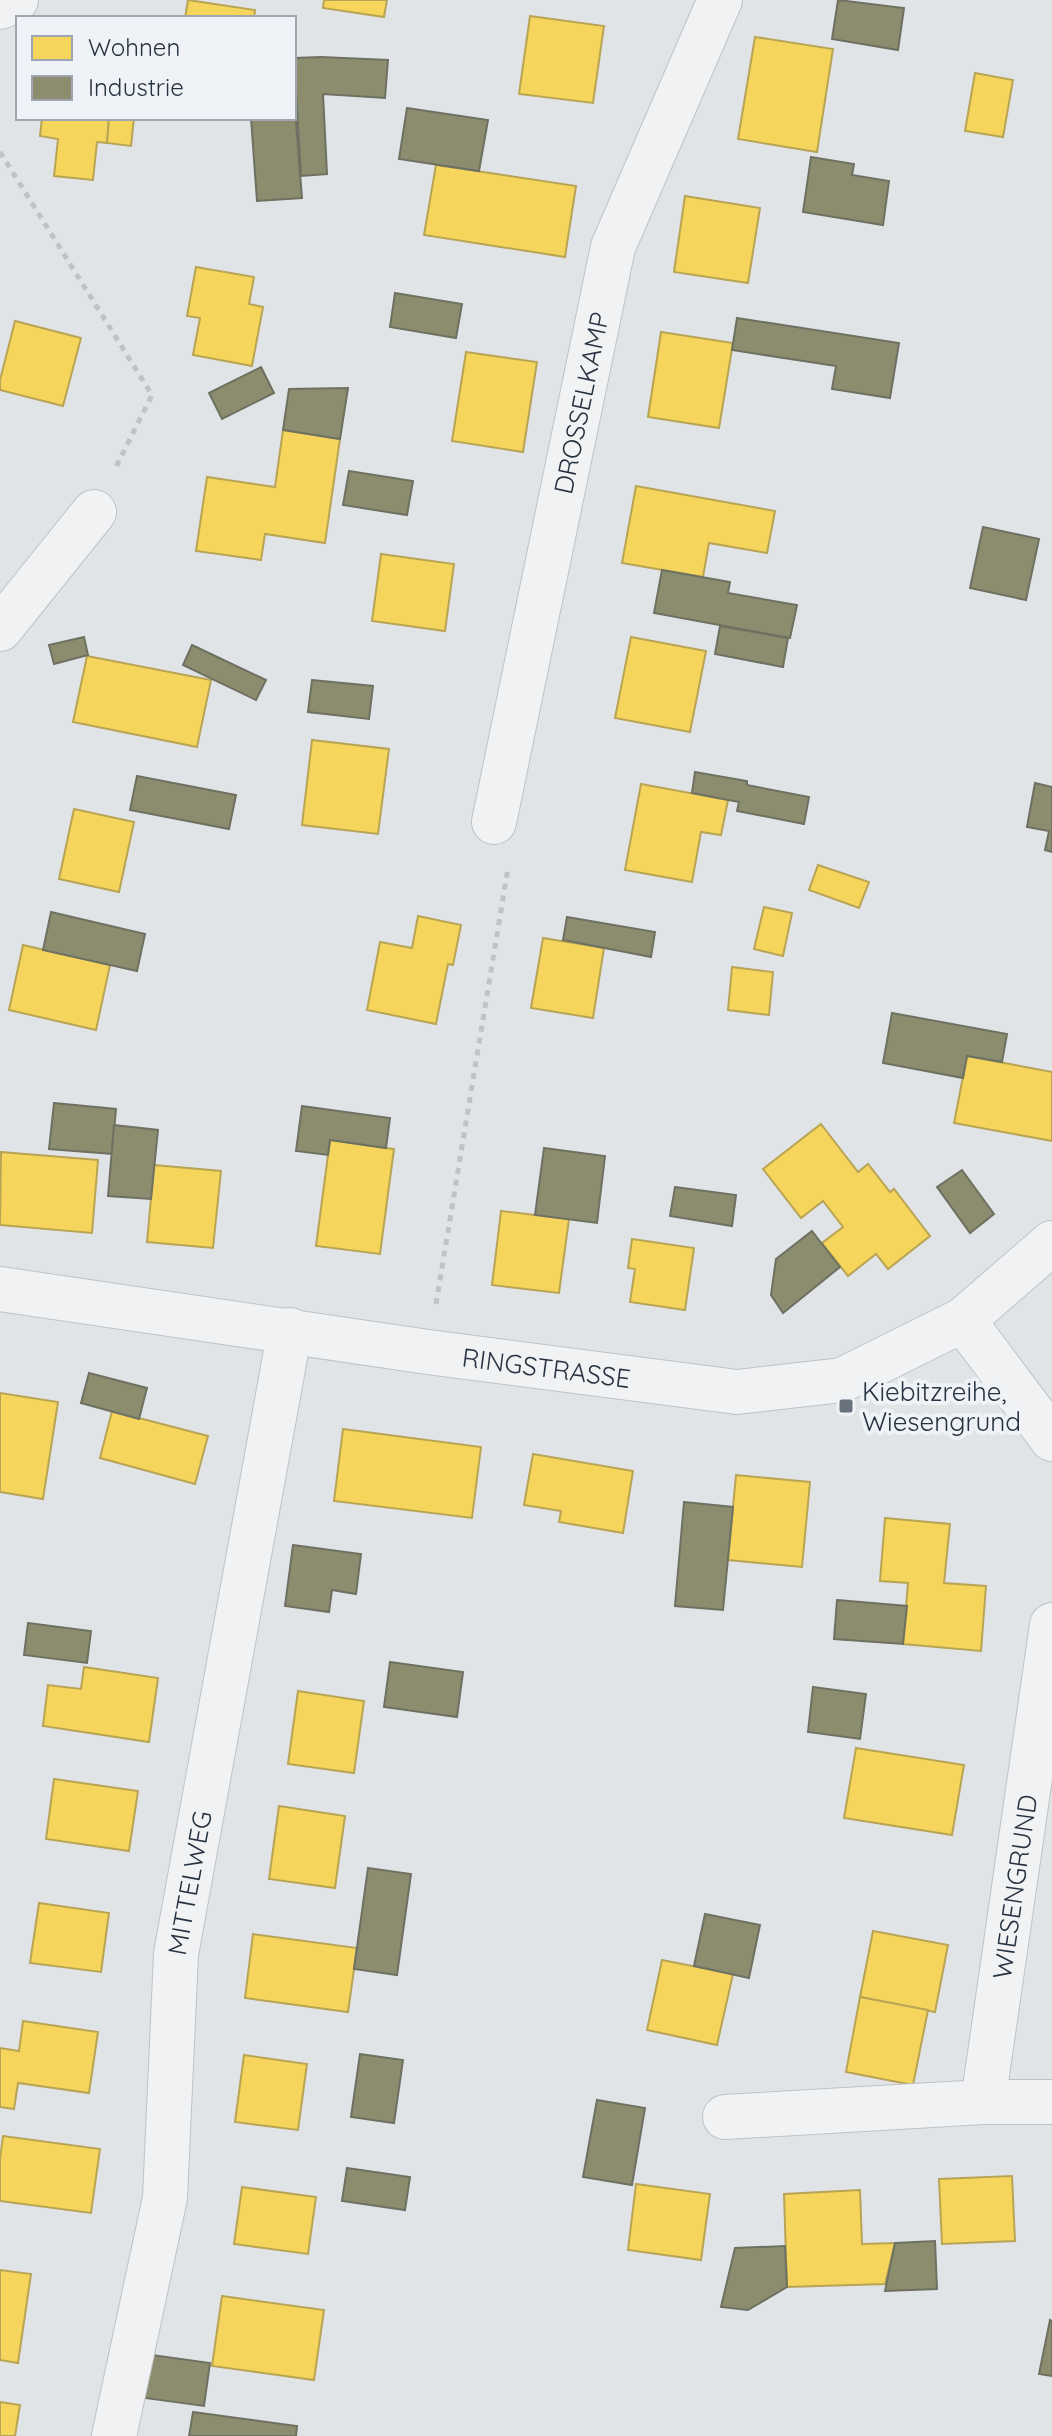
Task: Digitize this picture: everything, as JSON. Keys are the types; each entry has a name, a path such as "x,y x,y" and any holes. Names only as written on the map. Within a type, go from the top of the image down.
{"street":[{"path":"0,7 16,0"},
{"name":"DROSSELKAMP","path":"494,822 613,247 720,0"},
{"path":"0,629 94,512"},
{"name":"RINGSTRASSE","path":"0,1289 428,1352 737,1392 842,1380 963,1320 1052,1243"},
{"path":"963,1320 1052,1439"},
{"name":"MITTELWEG","path":"114,2436 165,2198 176,1954 290,1330"},
{"name":"WIESENGRUND","path":"983,2102 1052,1625"},
{"path":"725,2117 983,2102 1052,2102"}],"path":[{"path":"0,152 152,395 94,512"},
{"path":"428,1352 508,867 494,822"}],"building: Wohnen":[{"path":"188,0 255,10 254,16 185,16"},
{"path":"324,0 387,0 384,17 323,8"},
{"path":"530,16 604,26 593,103 519,94"},
{"path":"755,37 833,49 817,152 738,139"},
{"path":"975,73 1013,80 1003,137 965,131"},
{"path":"42,120 109,120 107,143 97,142 93,180 54,176 58,139 40,136"},
{"path":"109,120 134,120 131,146 107,143"},
{"path":"436,165 576,186 565,257 424,235"},
{"path":"685,196 760,208 748,283 674,272"},
{"path":"196,267 254,277 249,304 263,307 252,366 193,355 200,318 187,316"},
{"path":"15,321 81,338 63,406 0,390"},
{"path":"661,332 733,343 719,428 648,417"},
{"path":"466,352 537,362 523,452 452,441"},
{"path":"283,430 340,439 325,543 265,534 261,560 196,551 207,477 275,487"},
{"path":"636,486 775,511 767,553 709,543 703,577 622,563"},
{"path":"381,554 454,564 445,631 372,621"},
{"path":"631,637 706,651 690,732 615,718"},
{"path":"87,656 211,680 197,747 73,722"},
{"path":"312,740 389,749 378,834 302,825"},
{"path":"641,784 728,800 721,835 701,832 692,882 625,870"},
{"path":"74,809 134,822 119,892 59,879"},
{"path":"818,865 869,882 859,908 809,890"},
{"path":"764,907 792,913 783,956 754,949"},
{"path":"418,916 461,925 453,965 448,964 436,1024 367,1010 380,942 412,948"},
{"path":"543,938 604,948 593,1018 531,1008"},
{"path":"23,945 110,965 96,1030 9,1010"},
{"path":"732,967 773,972 769,1015 728,1010"},
{"path":"967,1056 1052,1072 1052,1141 954,1123"},
{"path":"821,1124 858,1172 868,1164 890,1192 894,1189 930,1236 888,1269 876,1254 848,1276 822,1243 843,1227 823,1201 801,1218 763,1169"},
{"path":"330,1140 394,1149 380,1254 316,1246"},
{"path":"1,1152 98,1160 92,1233 0,1225"},
{"path":"154,1165 221,1171 213,1248 147,1242"},
{"path":"501,1211 569,1219 559,1293 492,1285"},
{"path":"632,1239 694,1248 685,1310 630,1302 635,1269 628,1268"},
{"path":"0,1393 58,1402 43,1499 0,1492"},
{"path":"112,1411 208,1436 195,1484 100,1458"},
{"path":"343,1429 481,1447 472,1518 334,1501"},
{"path":"533,1454 633,1471 623,1533 559,1522 561,1511 524,1505"},
{"path":"736,1475 810,1482 802,1567 728,1560"},
{"path":"885,1518 950,1524 944,1583 986,1586 981,1651 903,1644 908,1583 880,1581"},
{"path":"84,1667 158,1678 149,1742 43,1726 48,1685 81,1689"},
{"path":"298,1691 364,1701 354,1773 288,1764"},
{"path":"856,1748 964,1765 952,1835 844,1818"},
{"path":"54,1779 138,1791 129,1851 46,1839"},
{"path":"279,1806 345,1816 335,1888 269,1879"},
{"path":"39,1903 109,1913 101,1972 30,1963"},
{"path":"873,1931 948,1945 935,2012 860,1997"},
{"path":"253,1934 357,1948 348,2012 245,1998"},
{"path":"662,1960 733,1974 717,2045 647,2030"},
{"path":"860,1997 928,2010 913,2085 846,2072"},
{"path":"23,2021 98,2032 89,2093 18,2083 14,2109 0,2107 0,2048 19,2051"},
{"path":"244,2055 307,2064 298,2130 235,2122"},
{"path":"3,2136 100,2149 91,2213 0,2201"},
{"path":"1012,2176 1015,2241 942,2244 939,2179"},
{"path":"636,2184 710,2194 701,2260 628,2250"},
{"path":"242,2187 316,2197 308,2254 234,2244"},
{"path":"860,2190 862,2244 895,2243 885,2284 787,2287 784,2194"},
{"path":"0,2270 31,2274 18,2363 0,2360"},
{"path":"222,2296 324,2310 314,2380 212,2366"},
{"path":"0,2402 20,2405 15,2436 0,2436"}],"building: Industrie":[{"path":"838,0 904,8 898,50 832,39"},
{"path":"296,58 388,60 385,98 323,94 327,174 301,176"},
{"path":"407,108 488,120 479,171 399,159"},
{"path":"251,120 296,120 302,198 257,201"},
{"path":"811,157 854,164 852,175 889,181 883,225 803,212"},
{"path":"395,293 462,304 456,338 390,327"},
{"path":"737,318 899,343 890,398 832,389 836,366 732,350"},
{"path":"261,367 274,393 222,419 209,393"},
{"path":"348,388 340,439 283,430 289,389"},
{"path":"349,471 413,481 407,515 343,505"},
{"path":"983,527 1039,539 1026,600 970,588"},
{"path":"662,570 730,582 728,593 797,605 790,638 654,613"},
{"path":"720,626 788,638 783,667 715,654"},
{"path":"84,637 88,655 54,664 49,645"},
{"path":"192,645 266,680 256,700 183,665"},
{"path":"312,680 373,686 369,719 308,712"},
{"path":"695,772 809,797 804,824 737,811 739,802 692,793"},
{"path":"137,776 236,795 229,829 130,810"},
{"path":"1035,783 1052,787 1052,852 1045,850 1049,831 1027,827"},
{"path":"51,912 145,934 137,971 43,950"},
{"path":"567,917 655,932 651,957 563,940"},
{"path":"892,1013 1007,1034 1002,1062 967,1056 963,1078 883,1063"},
{"path":"54,1103 116,1109 112,1154 49,1149"},
{"path":"302,1106 390,1118 386,1148 330,1140 328,1155 296,1151"},
{"path":"114,1125 158,1130 151,1199 108,1196"},
{"path":"544,1148 605,1156 597,1223 535,1215"},
{"path":"962,1170 994,1214 970,1233 937,1187"},
{"path":"675,1187 736,1195 732,1226 670,1216"},
{"path":"812,1231 840,1267 783,1313 771,1295 776,1259"},
{"path":"89,1373 147,1388 139,1419 81,1403"},
{"path":"684,1502 733,1507 723,1610 675,1606"},
{"path":"293,1545 361,1554 356,1594 332,1590 329,1612 285,1606"},
{"path":"837,1600 907,1606 903,1644 834,1639"},
{"path":"28,1623 91,1631 87,1663 24,1655"},
{"path":"390,1662 463,1672 457,1717 384,1707"},
{"path":"813,1687 866,1694 860,1739 808,1732"},
{"path":"368,1868 411,1874 397,1975 354,1969"},
{"path":"705,1914 760,1925 749,1978 694,1966"},
{"path":"360,2054 403,2060 394,2123 351,2117"},
{"path":"597,2100 645,2108 632,2185 583,2177"},
{"path":"347,2168 410,2177 405,2210 342,2201"},
{"path":"935,2241 937,2289 885,2291 895,2243"},
{"path":"785,2246 787,2287 748,2310 721,2307 735,2248"},
{"path":"1052,2321 1052,2376 1039,2374"},
{"path":"152,2355 210,2363 204,2406 145,2398"},
{"path":"193,2412 297,2426 296,2436 189,2436"}],"place":[{"name":"Kiebitzreihe, Wiesengrund","path":"846,1406"}]}
